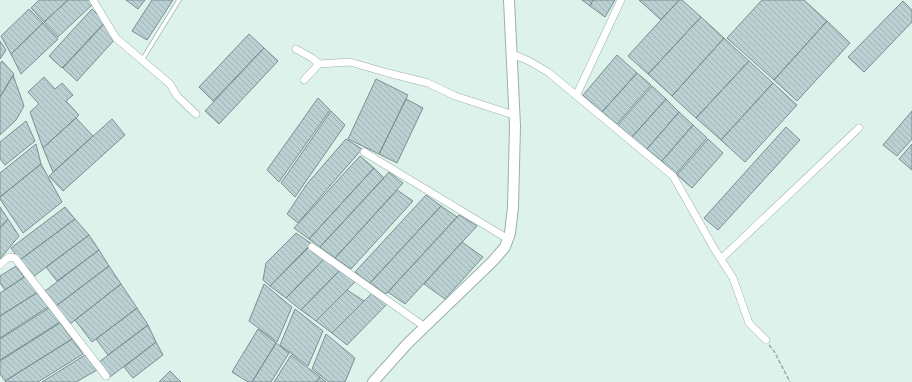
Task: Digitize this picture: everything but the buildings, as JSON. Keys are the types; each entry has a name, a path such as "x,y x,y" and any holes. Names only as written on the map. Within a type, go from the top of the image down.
{"street":[{"path":"93,0 116,38 170,84 177,96 196,114"},
{"path":"372,382 425,327 493,261 505,247 508,239 513,207 514,115 509,0"},
{"path":"576,96 621,0"},
{"path":"296,49 312,58 319,64"},
{"path":"512,54 529,61 548,72 673,176 733,278 749,323 766,340"},
{"path":"304,80 319,64 350,62 428,83 455,96 514,115"},
{"path":"721,259 859,128"},
{"path":"364,152 508,239"},
{"path":"312,247 425,327"},
{"path":"0,265 9,257 15,258 106,376"}],"lane":[{"path":"142,60 179,0"}],"path":[{"path":"766,340 774,351 790,382"}]}
